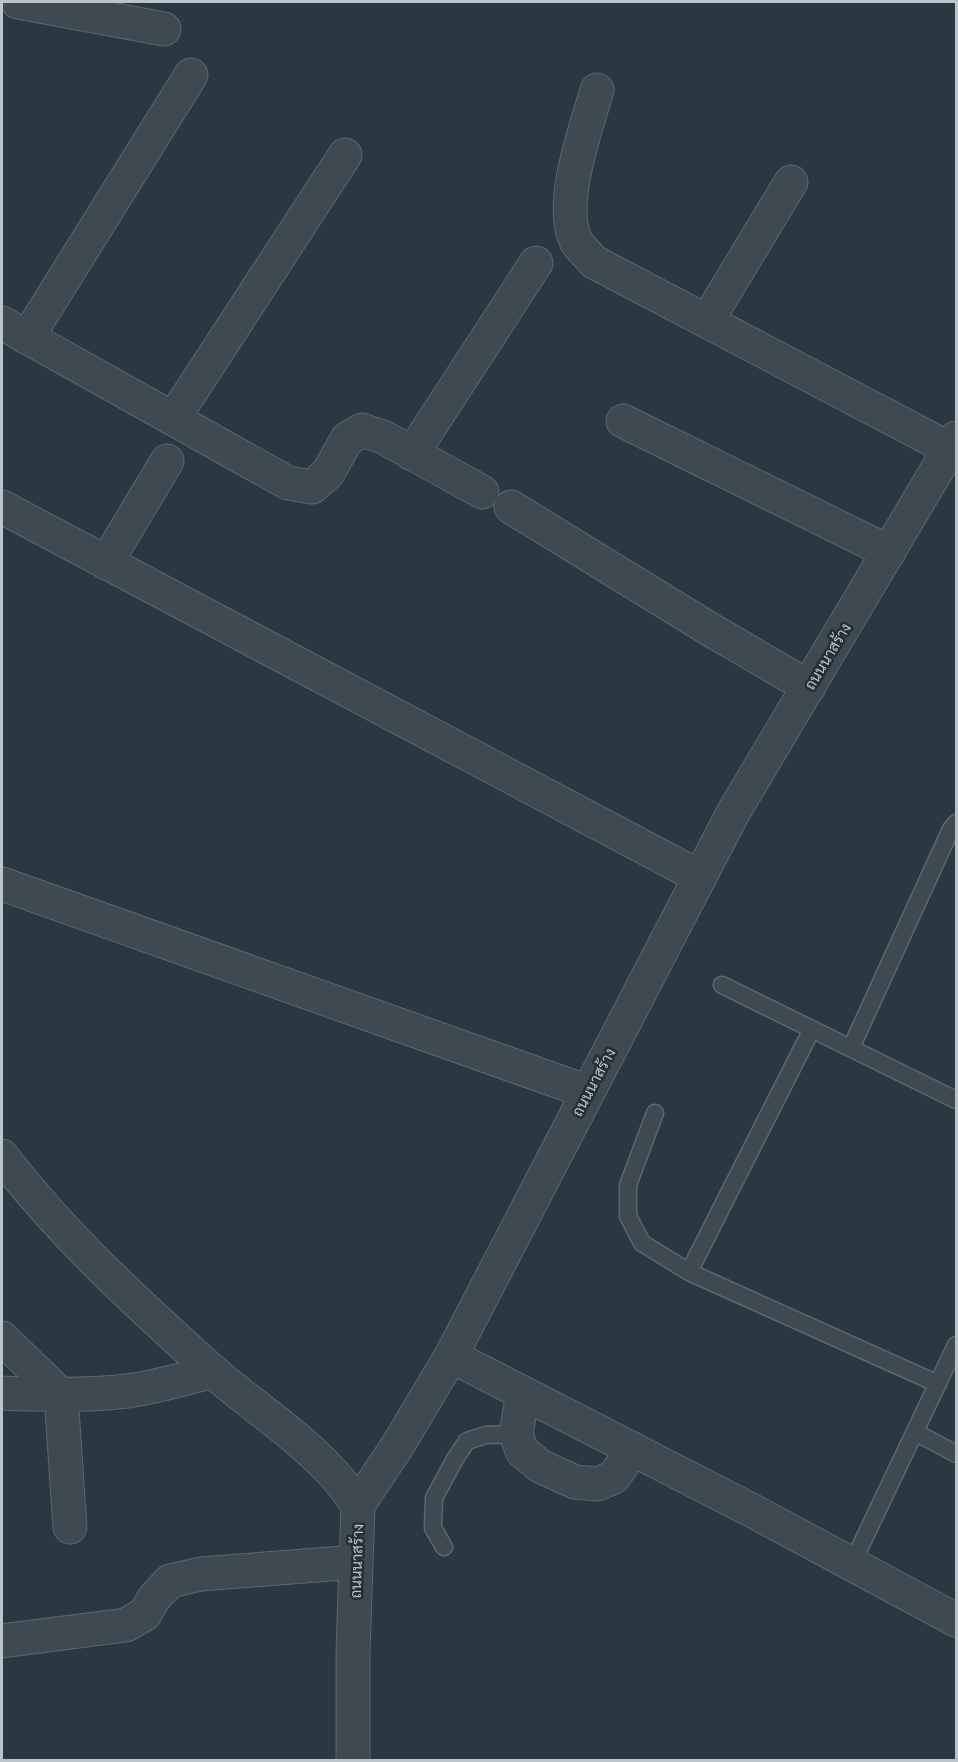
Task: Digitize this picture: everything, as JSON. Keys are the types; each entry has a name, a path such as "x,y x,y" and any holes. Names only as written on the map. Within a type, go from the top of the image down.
{"street":[{"path":"18,2 165,29"},
{"path":"191,75 14,331 288,483 312,486 328,473 347,439 362,430 382,437 482,492"},
{"path":"597,90 574,178 569,214 576,242 594,262 954,447"},
{"path":"173,419 345,155"},
{"path":"707,321 791,183"},
{"path":"412,454 536,263"},
{"path":"623,421 889,552"},
{"name":"ถนนนาสร้าง","path":"353,1761 358,1505 398,1445 451,1356 733,813 954,447"},
{"path":"106,563 167,461"},
{"path":"2,507 700,877"},
{"path":"511,507 711,630 809,687"},
{"path":"2,884 588,1092"},
{"path":"2,1156 26,1188 111,1276 213,1371 295,1438 330,1470 358,1505"},
{"path":"2,1338 61,1395 70,1527"},
{"path":"451,1356 957,1620"},
{"path":"2,1393 61,1395 128,1391 213,1371"},
{"path":"523,1393 516,1434 522,1451 540,1467 575,1482 598,1484 614,1477 633,1449"},
{"path":"2,1641 126,1625 145,1614 154,1598 170,1581 201,1574 356,1562"}],"lane":[{"path":"851,1048 951,829 957,823"},
{"path":"722,985 957,1100"},
{"path":"689,1272 812,1029"},
{"path":"655,1113 628,1185 628,1216 642,1243 689,1272 938,1384"},
{"path":"852,1564 957,1346"},
{"path":"915,1432 957,1454"},
{"path":"444,1547 433,1528 434,1498 455,1459 467,1441 486,1435 516,1434"}]}
